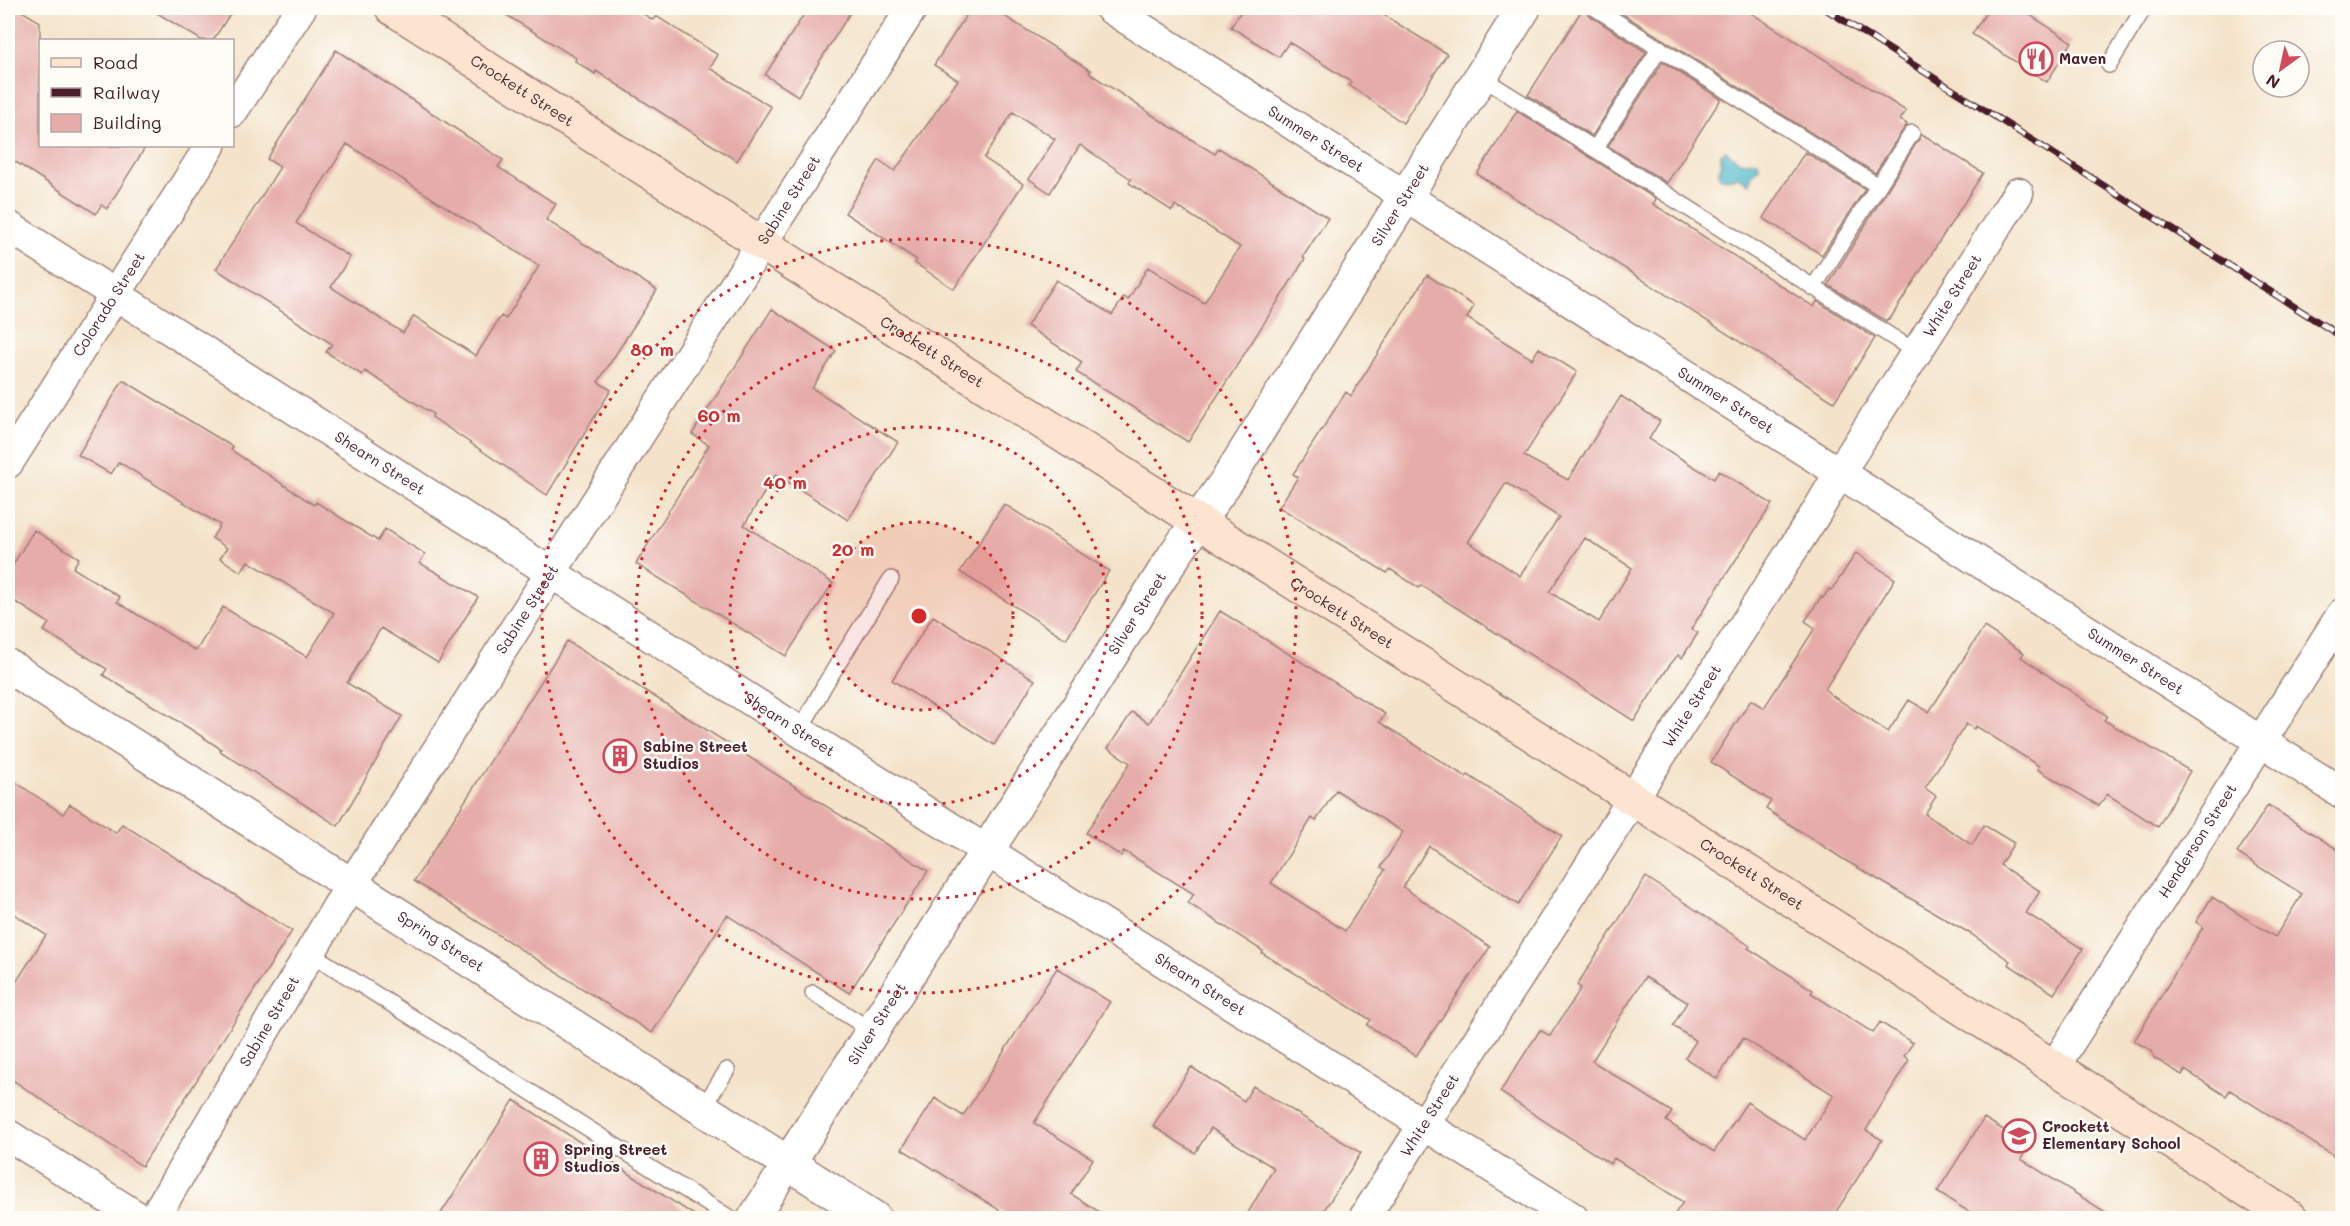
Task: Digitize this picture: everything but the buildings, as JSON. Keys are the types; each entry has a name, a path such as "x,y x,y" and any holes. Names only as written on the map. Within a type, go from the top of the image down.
{"main road":[{"name":"Crockett Street","path":"392,8 2291,1218"}],"street":[{"path":"234,109 301,8"},
{"name":"Sabine Street","path":"153,1218 352,886 912,8"},
{"name":"Summer Street","path":"1110,8 2343,793"},
{"name":"Silver Street","path":"753,1218 1197,521 1228,479 1524,8"},
{"name":"Colorado Street","path":"8,463 87,342 113,294 209,147"},
{"name":"White Street","path":"1364,1218 1816,513 2018,193"},
{"name":"Shearn Street","path":"8,226 987,851 1573,1218"},
{"name":"Henderson Street","path":"2054,1067 2343,614"},
{"name":"Spring Street","path":"8,666 874,1218"},
{"path":"8,1135 139,1218"}],"lane":[{"path":"1594,8 1878,186"},
{"path":"2109,65 2144,8"},
{"path":"1595,149 1659,48"},
{"path":"1481,76 1916,352"},
{"path":"1813,288 1912,134"},
{"path":"800,731 824,686 891,579"},
{"path":"312,954 729,1218"},
{"path":"813,993 872,1031"},
{"path":"702,1109 727,1070"}],"water":[{"path":"1726,151 1740,162 1758,161 1759,168 1754,171 1749,183 1738,177 1720,177 1721,154"}],"railway":[{"path":"1824,8 2342,337"}],"place":[{"name":"Maven","path":"2036,59"},
{"name":"Sabine Street Studios","path":"620,756"},
{"name":"Crockett Elementary School","path":"2019,1136"},
{"name":"Spring Street Studios","path":"541,1159"}]}
